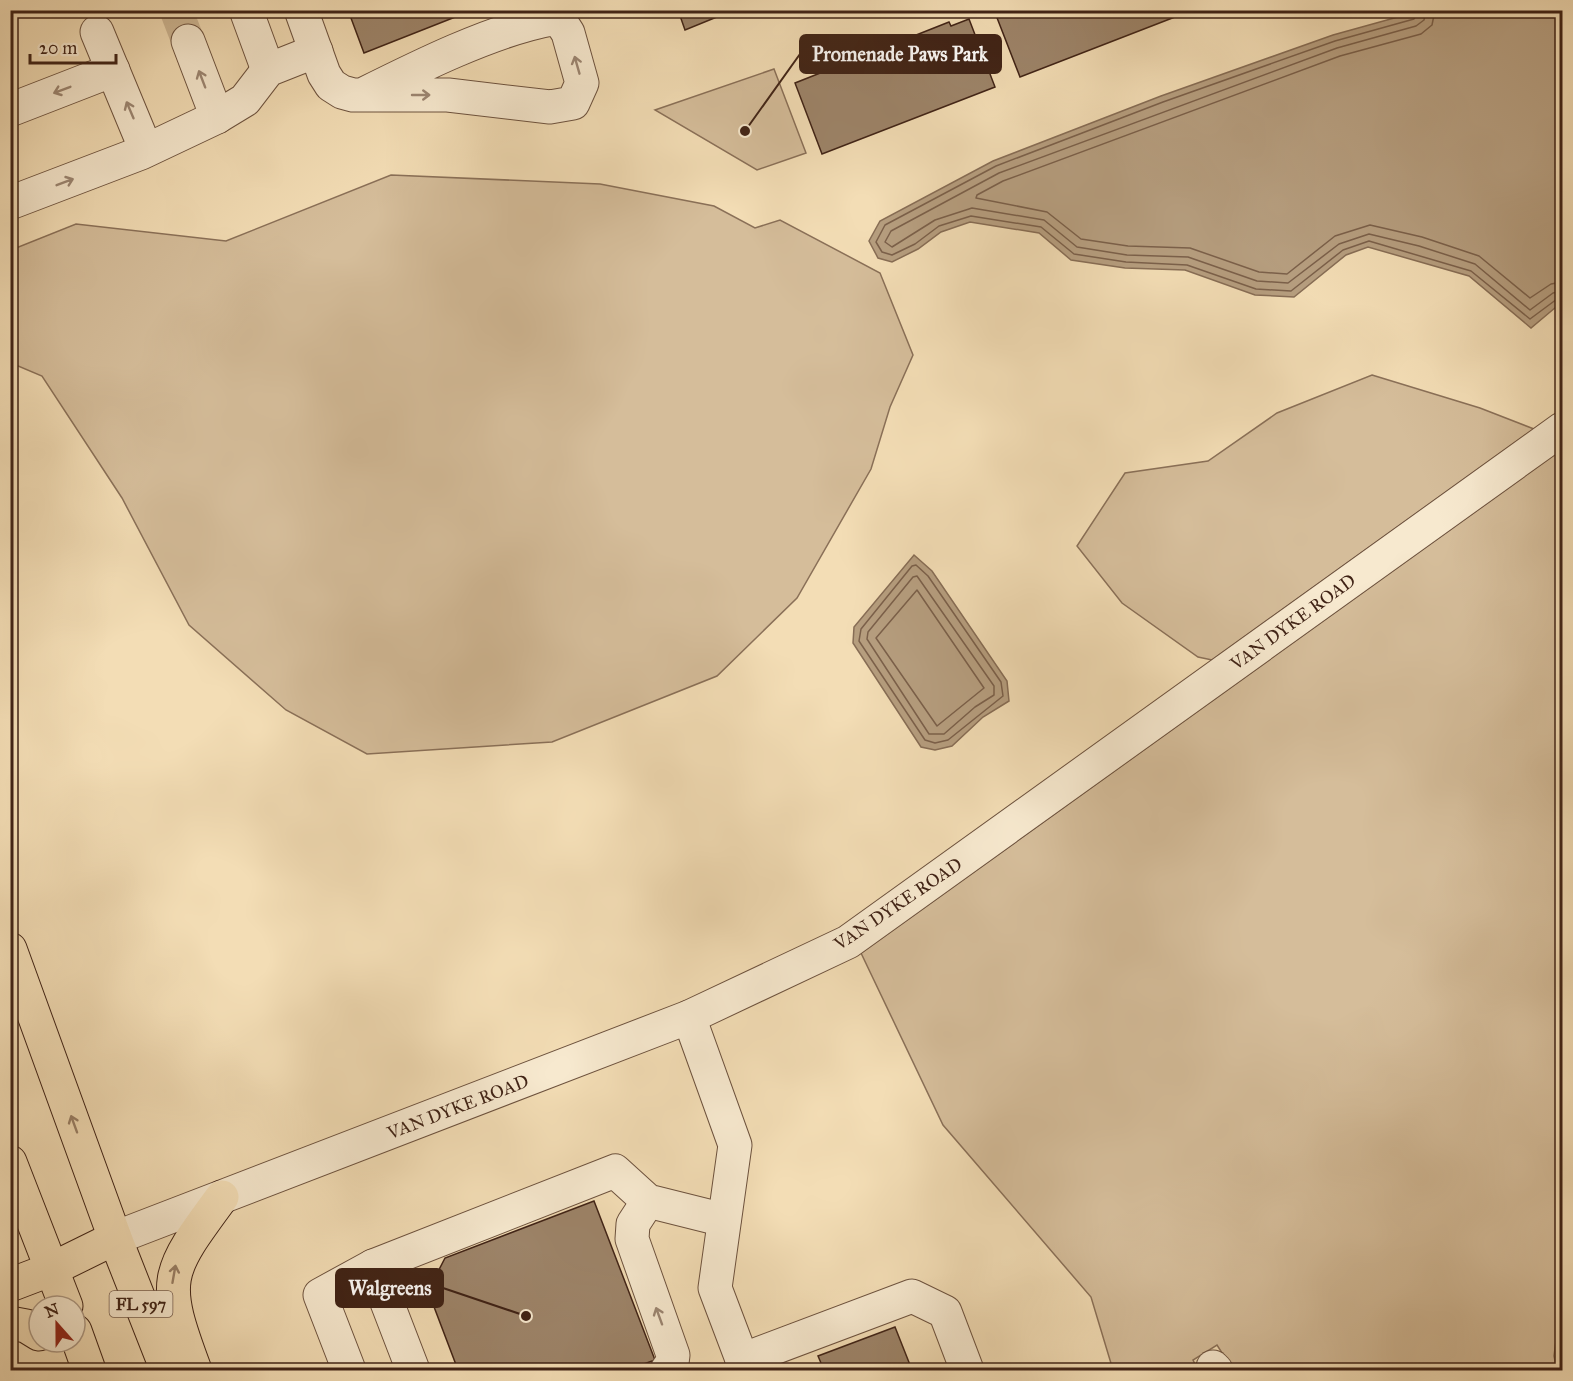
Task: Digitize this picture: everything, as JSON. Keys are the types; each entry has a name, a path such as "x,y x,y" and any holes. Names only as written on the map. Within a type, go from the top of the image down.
{"main road":[{"name":"FL 597","path":"10,950 115,1238 167,1371"},
{"path":"10,1162 62,1294"},
{"path":"195,1371 177,1322 171,1290 175,1265 190,1239 222,1197"},
{"name":"VAN DYKE ROAD","path":"10,1285 50,1262 115,1238"},
{"name":"VAN DYKE ROAD","path":"10,1265 50,1262"},
{"path":"10,1323 27,1327"},
{"path":"65,1354 82,1371"},
{"path":"83,1354 89,1371"}],"street":[{"path":"246,10 268,70"},
{"path":"301,10 331,85 342,92 362,94 448,95 550,107 573,104 582,83 568,33 561,22 550,19 415,68 362,94"},
{"path":"97,32 146,150"},
{"path":"188,41 217,117"},
{"path":"10,203 146,150 217,117 245,100 268,70 316,51"},
{"path":"10,110 113,70"},
{"name":"VAN DYKE ROAD","path":"115,1238 689,1017 848,942 1563,429"},
{"path":"689,1017 735,1145 715,1288 744,1366 912,1296 945,1312 967,1371"},
{"path":"349,1371 320,1295 373,1266 615,1171 648,1201 724,1220"},
{"path":"648,1201 633,1224 632,1239 673,1355 672,1364 668,1370"},
{"path":"373,1266 413,1371"}],"shaded area":[{"path":"774,69 806,153 757,170 655,110"},
{"path":"391,175 600,184 714,206 755,228 780,220 880,273 913,355 890,407 871,469 797,598 717,676 552,742 367,754 286,710 189,625 122,498 42,376 11,363 11,250 76,224 226,241"},
{"path":"1372,375 1480,408 1534,429 1212,660 1198,657 1122,603 1077,546 1125,473 1208,461 1277,413"},
{"path":"1562,449 1562,1295 1554,1356 1557,1370 1233,1370 1217,1345 1193,1360 1198,1370 1113,1370 1091,1297 943,1125 861,953"}],"water":[{"path":"1423,10 1562,11 1562,302 1531,328 1469,276 1368,247 1346,255 1294,297 1255,295 1185,270 1125,268 1071,260 1039,233 970,222 941,232 918,249 892,262 878,258 869,241 880,221 993,161 1161,96 1333,35"},
{"path":"914,555 932,571 1007,681 1009,701 983,717 952,746 935,750 921,747 853,643 854,627"}],"building":[{"path":"348,10 473,10 364,53"},
{"path":"678,10 734,10 685,30"},
{"path":"994,10 1193,10 1020,77"},
{"path":"969,19 995,87 822,154 795,83 949,22 951,26"},
{"path":"594,1201 655,1360 627,1370 458,1370 428,1291 445,1258"},
{"path":"895,1327 912,1370 824,1370 818,1356"}],"tunnel":[{"path":"176,10 188,41"}],"place":[{"name":"Promenade Paws Park","path":"745,131"},
{"name":"Walgreens","path":"526,1316"}]}
